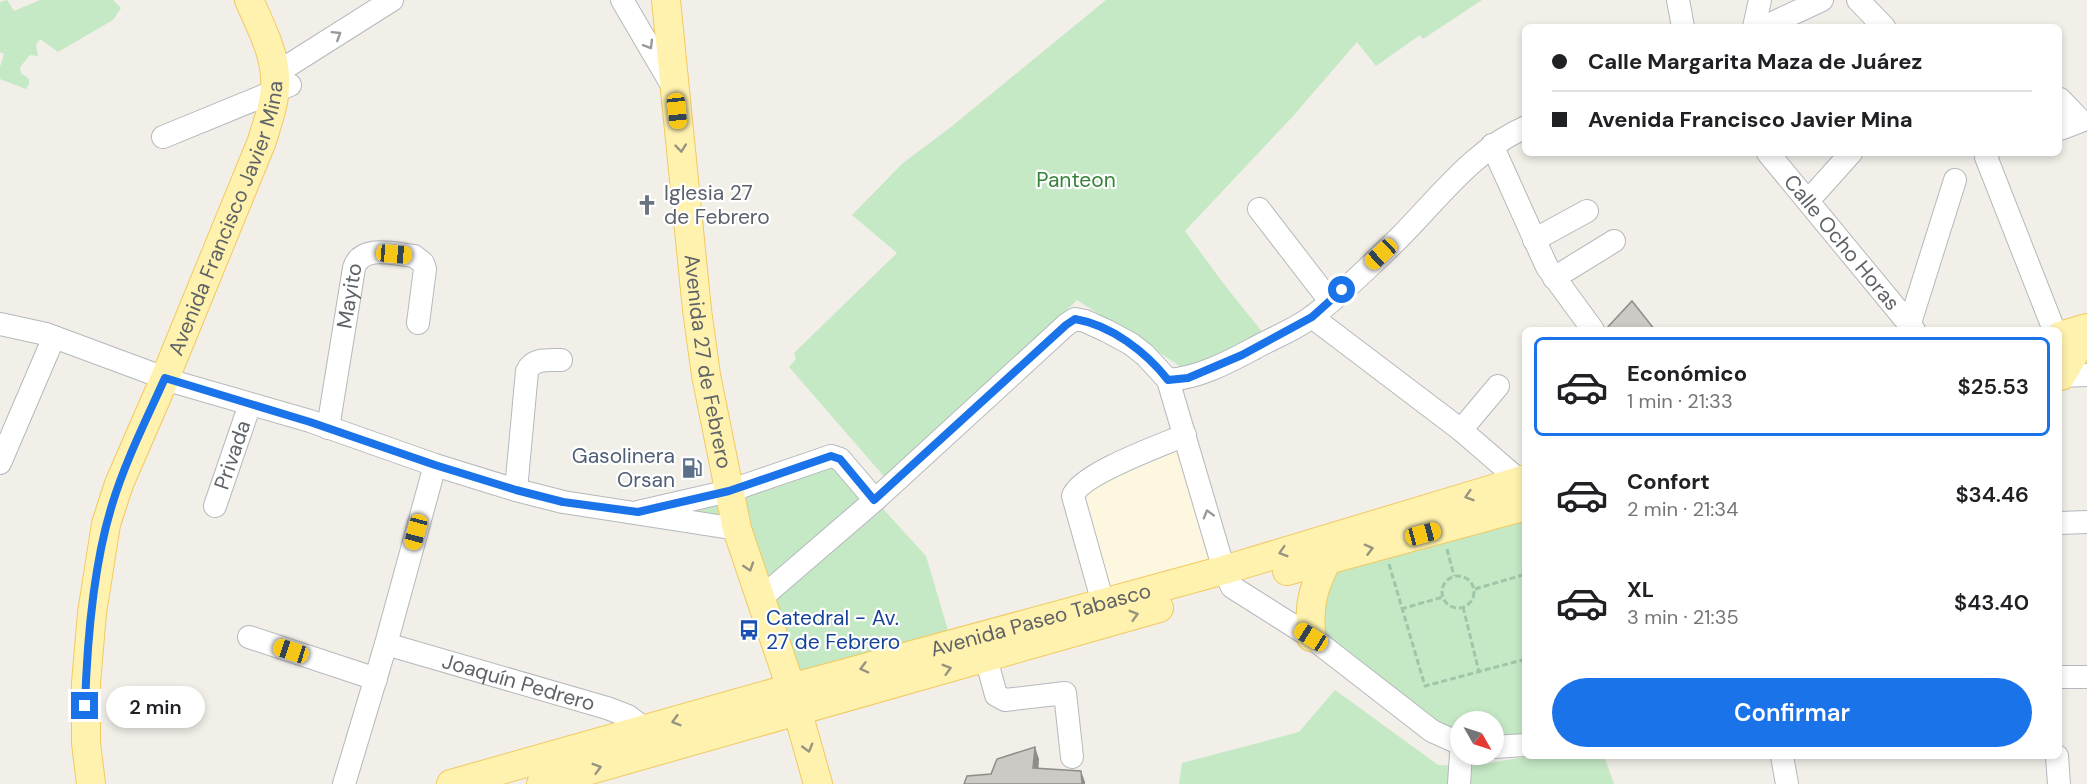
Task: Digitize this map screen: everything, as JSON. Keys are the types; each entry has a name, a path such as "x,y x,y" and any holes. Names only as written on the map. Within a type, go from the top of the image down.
{"main road":[{"name":"Avenida Francisco Javier Mina","path":"249,0 282,79"},
{"name":"Avenida Francisco Javier Mina","path":"91,784 86,743 89,638 102,547 119,484 172,381 275,145 286,107 277,30 265,0"},
{"name":"Avenida 27 de Febrero","path":"666,0 704,364 737,529 794,700 818,784"},
{"name":"Avenida Francisco Javier Mina","path":"110,784 101,725 100,684 104,632 116,550 133,489 172,381"},
{"name":"Avenida Paseo Tabasco","path":"541,784 794,700 1103,603 1327,560 1442,528 1522,490"},
{"name":"Avenida Paseo Tabasco","path":"451,784 646,730 986,658 1228,579 1522,490"},
{"path":"1311,637 1310,609 1314,586 1327,560"}],"street":[{"path":"163,137 282,79 392,0"},
{"path":"622,0 675,90"},
{"path":"1678,0 1682,24"},
{"path":"1755,24 1760,0"},
{"path":"1770,24 1822,0"},
{"path":"1858,0 1881,24"},
{"path":"2062,101 2080,121 2062,128"},
{"path":"1168,380 1188,378 1242,355 1312,317 1395,241 1476,158 1492,145 1522,129"},
{"path":"1492,145 1534,240 1554,278 1591,327"},
{"name":"Calle Ocho Horas","path":"1770,156 1912,327"},
{"path":"1808,201 1848,156"},
{"path":"1991,156 2053,327"},
{"path":"1912,327 1955,180"},
{"path":"1259,209 1330,301"},
{"path":"1534,240 1587,211"},
{"path":"1554,278 1614,241"},
{"name":"Mayito","path":"328,428 354,268 359,257 373,253 414,256 420,259 425,269 418,323"},
{"path":"1312,317 1461,430 1522,487"},
{"path":"760,599 874,500 1066,325 1075,319 1085,321 1131,344 1145,355 1168,380 1228,579 1311,637 1432,731 1450,739"},
{"path":"0,324 36,331 172,381 328,428 516,490 563,502 737,529"},
{"path":"0,464 54,337"},
{"path":"516,490 527,371 536,361 561,360"},
{"path":"1461,430 1498,386"},
{"name":"Privada","path":"214,506 250,404"},
{"path":"1103,603 1073,496 1075,490 1096,474 1185,435"},
{"path":"638,512 729,491 831,456 840,459 874,500"},
{"path":"344,784 386,644 435,465"},
{"path":"2062,523 2087,522"},
{"path":"249,637 376,678"},
{"name":"Joaquín Pedrero","path":"386,644 613,710 646,730"},
{"path":"986,658 996,695 1000,698 1005,700 1065,693 1072,757"},
{"path":"2062,677 2087,677"},
{"path":"1504,746 1522,745"},
{"path":"1783,759 1787,784"},
{"path":"2057,759 2059,784"},
{"path":"1459,784 1460,765"}],"path":[{"path":"1442,528 1454,576"},
{"path":"1383,545 1425,686 1522,660"},
{"path":"1463,608 1452,607 1443,597 1443,584 1458,575 1466,579 1475,589"},
{"path":"1475,589 1522,575"},
{"path":"1463,608 1472,599 1475,589"},
{"path":"1401,609 1443,597"},
{"path":"1463,608 1479,672"}],"shaded area":[{"path":"1183,438 1221,567 1104,600 1078,492"}],"green space":[{"path":"7,0 14,11 40,0 113,0 121,8 113,20 58,52 40,39 36,45 38,56 30,55 20,67 21,73 29,79 26,89 0,79 0,67 4,54 0,52 0,2"},
{"name":"Panteon","path":"1106,0 1482,0 1423,39 1420,35 1376,66 1357,42 1294,115 1185,231 1263,333 1188,368 1180,366 1077,300 888,481 789,367 796,359 794,353 897,253 852,215 903,163 951,127"},
{"path":"823,458 875,500 926,556 952,644 791,688 737,529 638,512"},
{"path":"1522,507 1522,745 1504,746 1504,711 1450,711 1450,736 1311,637 1327,560"},
{"path":"1335,690 1438,765 1504,765 1504,761 1522,758 1605,759 1614,784 1179,784 1182,763 1299,732"}],"building":[{"path":"1632,301 1653,327 1608,327"},
{"path":"1035,747 1033,768 1081,771 1082,784 964,784 967,776 991,774 997,759"}],"place":[{"name":"Iglesia 27 de Febrero","path":"647,205"},
{"name":"Gasolinera Orsan","path":"692,468"},
{"name":"Catedral - Av. 27 de Febrero","path":"749,630"}],"route":[{"path":"85,706 89,638 106,524 119,484 165,378 310,422 516,490 585,506 638,512 729,491 831,456 840,459 874,500 1075,319 1085,321 1131,344 1158,367 1168,380 1179,379 1188,378 1242,355 1312,317 1342,290"}]}
